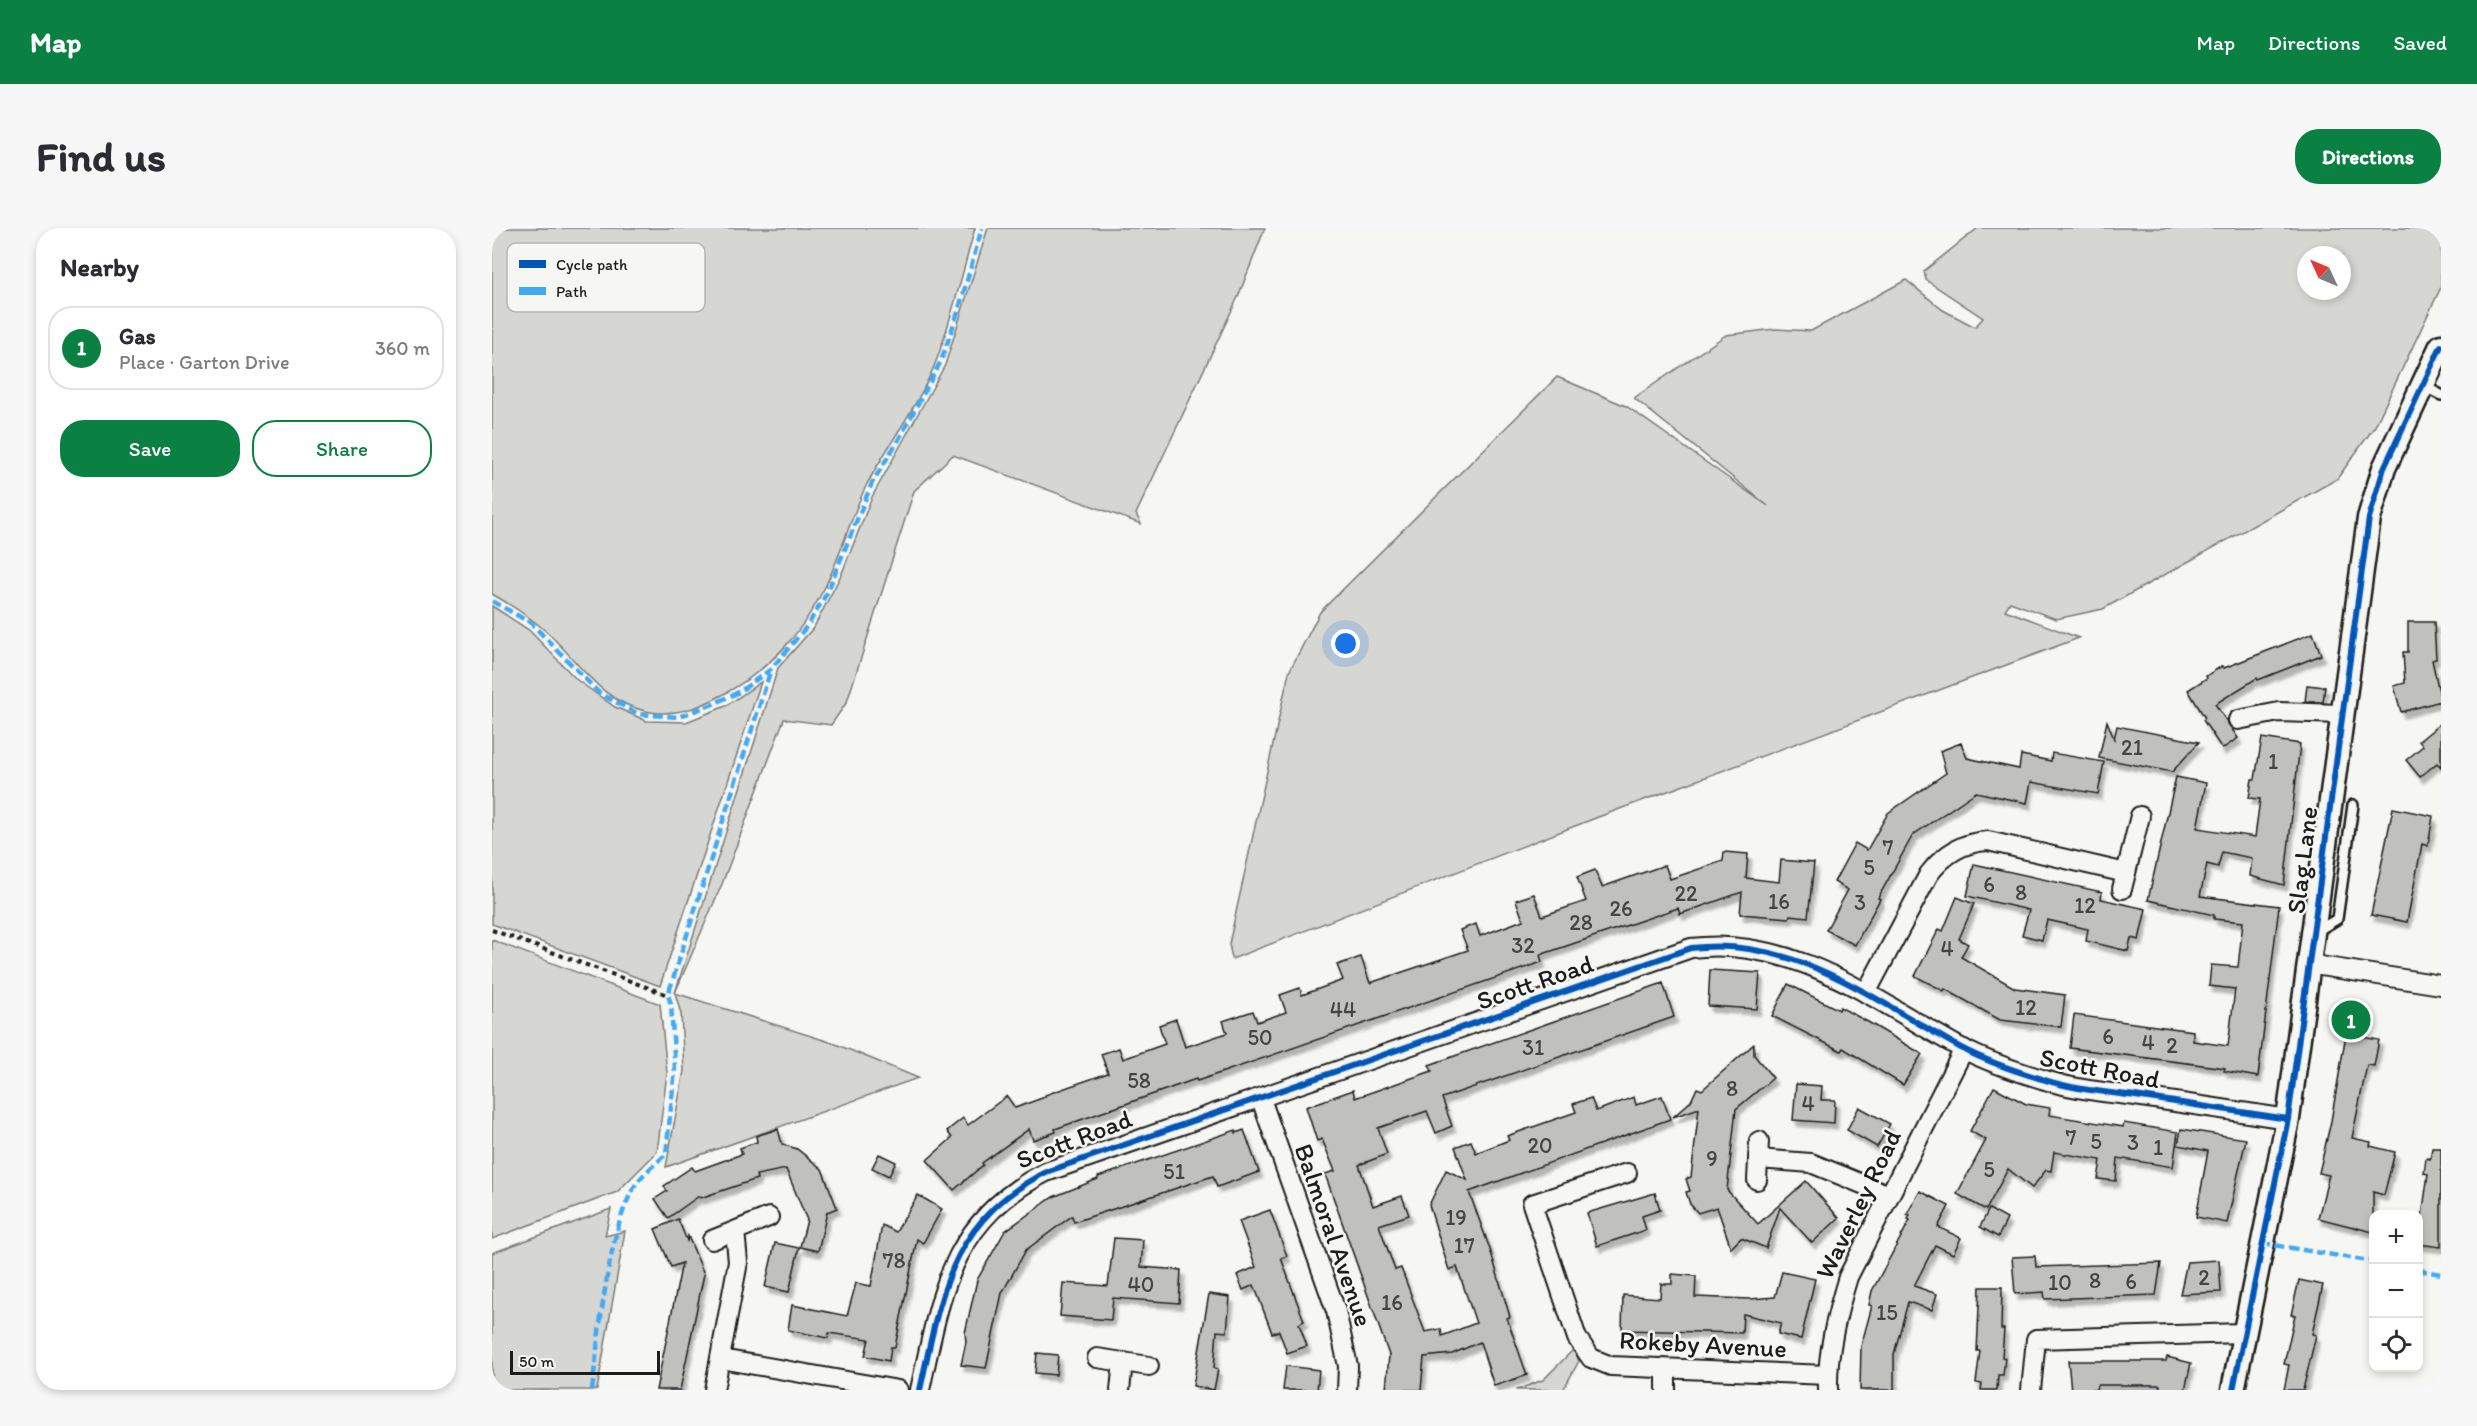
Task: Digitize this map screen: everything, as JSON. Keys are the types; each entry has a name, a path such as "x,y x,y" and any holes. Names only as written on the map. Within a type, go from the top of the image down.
{"street":[{"name":"Slag Lane","path":"2233,1390 2288,1119 2341,714 2374,499 2384,468 2432,390 2441,346"},
{"path":"2238,720 2279,712 2341,714"},
{"path":"1866,993 1929,874 1937,863 1959,847 1973,842 1988,841 2124,881 2140,816"},
{"name":"Scott Road","path":"920,1390 947,1278 970,1235 1005,1197 1025,1182 1046,1172 1691,948 1733,946 1790,957 1820,969 1866,993 1964,1049 2063,1086 2288,1119"},
{"path":"2308,964 2441,986"},
{"name":"Waverley Road","path":"1828,1383 1839,1307 1848,1277 1964,1049"},
{"name":"Balmoral Avenue","path":"1261,1099 1336,1311 1348,1366 1347,1390"},
{"path":"1757,1180 1759,1150 1811,1163 1888,1195"},
{"name":"Rokeby Avenue","path":"1627,1173 1532,1204 1577,1338 1584,1351 1600,1363 1611,1366 1828,1383"},
{"path":"712,1240 770,1217"},
{"path":"714,1390 738,1262 735,1231"},
{"path":"2031,1390 2036,1339 2243,1334"},
{"path":"1097,1358 1149,1366"},
{"path":"721,1359 898,1390"},
{"path":"1120,1390 1123,1362"},
{"path":"1666,1369 1666,1390"}],"lane":[{"path":"2312,934 2337,919 2353,805"}],"path":[{"path":"492,930 668,995"}],"shaded area":[{"path":"492,228 975,228 948,327 930,376 866,486 831,575 815,605 783,649 756,673 707,703 688,709 660,713 633,707 619,701 594,682 538,624 492,594"},
{"path":"988,228 1265,228 1238,297 1136,514 1141,524 953,455 914,491 847,702 831,725 784,719 722,884 675,993 778,668 814,627 842,573 872,497 945,365"},
{"path":"1978,228 2441,228 2441,287 2375,426 2337,479 2103,609 2056,619 2010,602 2005,610 2079,638 1593,819 1232,959 1229,944 1289,672 1320,612 1557,377 1626,406 1768,506 1634,398 1726,335 1775,329 1811,331 1906,280 1943,310 1975,327 1983,318 1926,280 1924,271"},
{"path":"492,606 529,630 577,680 615,707 647,721 686,722 726,706 761,682 660,986 492,924"},
{"path":"492,940 660,1004 667,1073 657,1152 617,1192 492,1239"},
{"path":"675,993 833,1043 918,1078 666,1167 684,1071 681,1014"},
{"path":"611,1209 605,1236 625,1231 597,1390 492,1390 492,1253"},
{"path":"1573,1350 1579,1361 1563,1390 1516,1390 1543,1380"}],"building":[{"path":"2408,622 2434,622 2436,659 2432,660 2441,701 2401,712 2394,686 2405,683 2403,652 2408,652"},
{"path":"2313,633 2321,655 2258,680 2257,678 2215,704 2238,738 2222,749 2203,720 2205,718 2188,690 2222,666 2224,668"},
{"path":"2307,685 2325,687 2323,702 2305,702"},
{"path":"2107,721 2114,739 2117,726 2199,742 2172,772 2099,758"},
{"path":"2441,723 2441,767 2437,763 2420,777 2406,760 2423,746 2419,741"},
{"path":"2262,738 2300,744 2284,885 2250,876 2252,858 2222,852 2218,867 2207,864 2200,896 2279,906 2258,1077 2224,1071 2225,1068 2070,1048 2074,1015 2193,1031 2193,1041 2228,1046 2235,989 2209,986 2211,965 2238,967 2243,922 2214,919 2214,915 2148,900 2176,777 2206,783 2197,828 2255,837 2260,799 2249,798 2252,779 2255,779"},
{"path":"1961,743 1967,758 2019,769 2021,755 2051,761 2052,753 2104,762 2098,794 2031,782 2027,803 1976,792 1913,835 1855,945 1826,930 1848,890 1834,882 1855,843 1867,850 1888,813 1946,773 1940,751"},
{"path":"2393,808 2433,816 2428,846 2422,844 2407,922 2371,915"},
{"path":"1724,852 1748,854 1746,878 1779,882 1781,860 1814,863 1808,917 1790,915 1789,918 1740,914 1742,892 1680,914 1678,908 1540,955 1542,962 1197,1081 1196,1079 1055,1129 1056,1132 1033,1140 1029,1129 982,1163 983,1165 954,1190 927,1160 952,1138 947,1131 963,1118 968,1125 1007,1096 1015,1108 1108,1073 1101,1054 1119,1048 1123,1059 1165,1044 1159,1025 1176,1019 1185,1047 1227,1033 1223,1021 1253,1011 1257,1022 1286,1012 1280,995 1300,988 1302,995 1343,980 1337,965 1361,957 1370,983 1468,950 1460,930 1476,924 1480,936 1523,920 1516,900 1534,894 1542,916 1586,901 1577,877 1595,870 1602,887 1665,865 1670,879 1723,861"},
{"path":"1974,864 2102,892 2101,899 2146,909 2139,940 2131,938 2128,951 2086,941 2088,929 2047,920 2042,940 2022,935 2029,910 1967,896"},
{"path":"1957,897 1974,904 1959,939 1968,944 1961,957 2015,988 2065,995 2061,1027 2000,1020 1945,989 1944,991 1915,976 1939,929 1943,931"},
{"path":"1710,970 1760,973 1757,1009 1708,1006"},
{"path":"1663,983 1674,1017 1442,1098 1452,1126 1436,1133 1427,1111 1378,1128 1387,1154 1359,1165 1373,1206 1402,1196 1409,1215 1379,1225 1395,1270 1401,1268 1425,1332 1441,1329 1442,1336 1476,1323 1457,1267 1449,1270 1429,1205 1446,1170 1467,1180 1455,1147 1471,1141 1476,1153 1509,1140 1507,1136 1576,1112 1573,1104 1591,1098 1596,1111 1634,1097 1636,1105 1662,1096 1670,1119 1469,1192 1490,1249 1510,1317 1507,1318 1527,1375 1494,1386 1480,1342 1452,1354 1424,1357 1421,1390 1386,1390 1389,1355 1325,1174 1335,1171 1322,1139 1317,1141 1306,1107 1353,1090 1355,1098 1432,1071 1429,1065"},
{"path":"1788,984 1839,1010 1840,1007 1922,1054 1903,1085 1843,1048 1841,1051 1772,1016"},
{"path":"2346,1034 2379,1040 2374,1066 2367,1065 2352,1138 2371,1142 2370,1146 2395,1152 2384,1195 2373,1192 2373,1210 2369,1210 2369,1231 2318,1218 2329,1175 2319,1173 2331,1121"},
{"path":"1754,1044 1754,1055 1773,1078 1736,1109 1727,1190 1758,1224 1806,1181 1839,1218 1812,1243 1780,1208 1766,1248 1741,1238 1731,1248 1717,1207 1698,1213 1690,1204 1686,1192 1690,1191 1686,1179 1691,1177 1699,1108 1673,1117 1691,1101 1697,1088 1702,1090"},
{"path":"1796,1084 1822,1086 1821,1100 1835,1100 1834,1123 1793,1120"},
{"path":"1994,1087 2026,1104 2050,1108 2049,1115 2123,1127 2124,1123 2178,1132 2173,1167 2118,1158 2116,1181 2098,1179 2101,1160 2054,1152 2051,1171 2046,1170 2032,1188 2008,1169 1986,1210 1957,1194 1986,1140 1970,1131"},
{"path":"1859,1107 1890,1124 1877,1147 1847,1130"},
{"path":"778,1129 782,1144 797,1149 822,1169 837,1208 827,1212 818,1251 800,1247 807,1220 786,1169 756,1175 757,1179 700,1198 699,1196 668,1218 655,1199 667,1191 664,1186 692,1167 695,1171 742,1154 740,1148 757,1142 756,1136"},
{"path":"2181,1129 2246,1139 2227,1223 2196,1217 2208,1151 2178,1145"},
{"path":"1236,1130 1236,1133 1244,1130 1259,1172 1217,1187 1213,1176 1074,1222 1072,1216 1026,1250 1002,1293 986,1368 961,1365 966,1342 965,1333 977,1280 1005,1231 1053,1197 1098,1179 1098,1177"},
{"path":"2432,1148 2441,1148 2441,1247 2423,1245 2423,1210 2428,1174 2424,1173 2426,1158 2430,1159"},
{"path":"879,1154 896,1162 889,1176 872,1168"},
{"path":"1920,1191 1949,1206 1938,1227 1961,1238 1953,1254 1935,1245 1914,1286 1937,1294 1932,1310 1908,1302 1894,1354 1894,1390 1860,1390 1861,1346 1872,1306 1869,1305 1872,1291 1910,1220 1908,1219 1910,1215 1907,1214"},
{"path":"1655,1193 1660,1210 1642,1216 1646,1230 1597,1246 1587,1213"},
{"path":"918,1195 942,1209 923,1243 917,1239 895,1347 891,1347 889,1361 865,1356 869,1339 829,1333 828,1338 788,1330 792,1305 847,1316 856,1283 871,1286 882,1225 896,1232"},
{"path":"1989,1209 2007,1219 1998,1237 1980,1227"},
{"path":"1270,1210 1287,1256 1281,1258 1304,1321 1299,1324 1307,1346 1287,1353 1279,1331 1272,1333 1254,1285 1243,1290 1237,1275 1256,1267 1239,1221"},
{"path":"678,1219 704,1274 680,1390 656,1390 682,1263 671,1267 655,1229"},
{"path":"1114,1238 1143,1240 1141,1267 1181,1270 1179,1303 1113,1298 1111,1320 1060,1316 1063,1283 1108,1286"},
{"path":"775,1243 799,1248 789,1292 765,1287"},
{"path":"2035,1256 2036,1267 2161,1263 2156,1295 2045,1299 2044,1292 2015,1294 2012,1257"},
{"path":"2219,1260 2221,1292 2180,1294 2187,1262"},
{"path":"1782,1272 1815,1279 1801,1339 1778,1334 1781,1323 1743,1314 1742,1333 1622,1330 1623,1295 1660,1298 1661,1284 1672,1284 1672,1274 1696,1276 1695,1297 1750,1299 1775,1297"},
{"path":"2299,1280 2323,1285 2312,1334 2316,1335 2303,1390 2284,1390 2289,1365 2284,1364 2295,1315 2291,1315"},
{"path":"1980,1287 2002,1287 2001,1329 2004,1329 2002,1357 2005,1358 2003,1375 1998,1375 1997,1390 1981,1390 1982,1384 1976,1383 1980,1351 1977,1351"},
{"path":"1209,1294 1230,1297 1227,1332 1217,1331 1214,1368 1218,1369 1214,1390 1193,1386"},
{"path":"1037,1353 1058,1355 1056,1375 1035,1373"},
{"path":"2167,1357 2191,1363 2185,1390 2159,1390 2160,1385 2097,1385 2096,1390 2071,1390 2068,1361 2166,1361"},
{"path":"1286,1366 1319,1370 1317,1390 1283,1390"}],"marked path":[{"path":"492,601 531,623 599,693 638,714 678,717 739,692 771,669 808,625 827,593 872,483 899,439 941,361 958,312 982,228"},
{"path":"592,1390 607,1280 620,1222 628,1198 639,1180 666,1154 675,1069 671,1004 668,995 771,669"},
{"path":"2262,1243 2369,1261"},
{"path":"2423,1271 2441,1274"}],"cycle path":[{"path":"2233,1390 2288,1119 2369,518 2384,468 2441,346"},
{"path":"920,1390 944,1292 955,1263 969,1237 989,1213 1014,1191 1046,1172 1691,948 1728,947 1764,952 1799,962 1865,992 1971,1053 2053,1082 2088,1090 2288,1119"}],"place":[{"name":"Gas","path":"2351,1020"}]}
